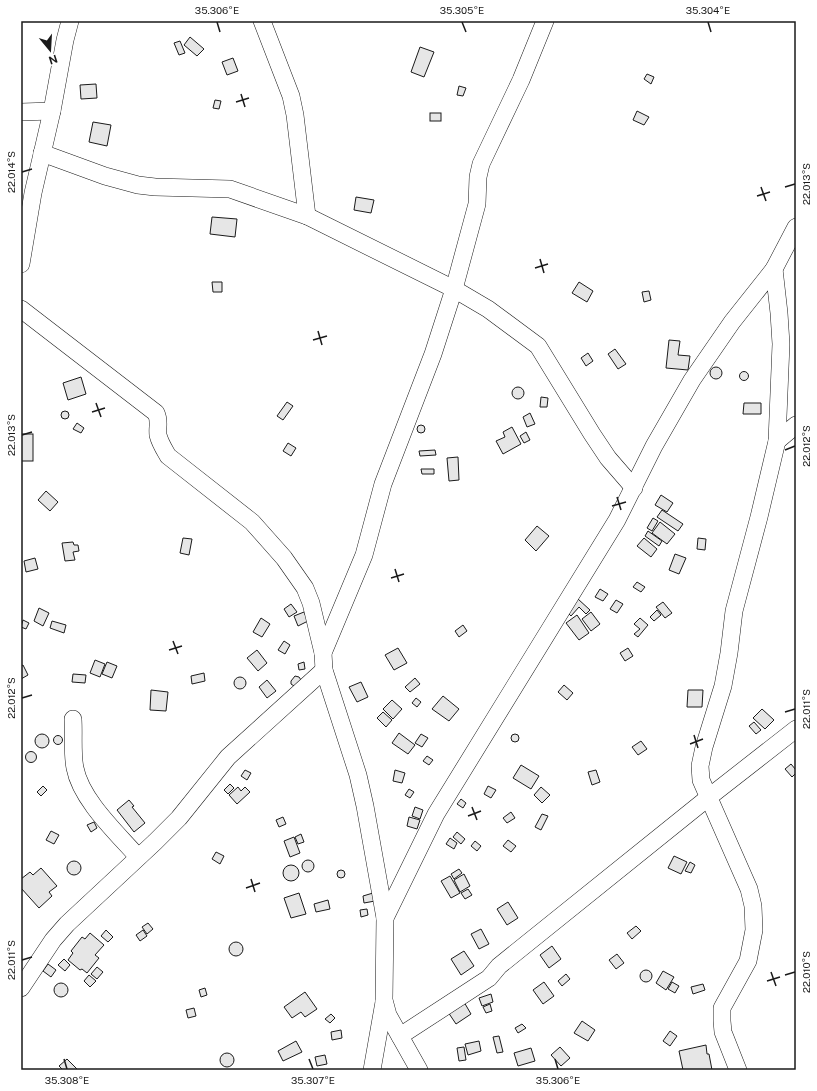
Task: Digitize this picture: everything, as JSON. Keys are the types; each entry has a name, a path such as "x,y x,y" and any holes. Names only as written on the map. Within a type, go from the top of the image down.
{"street":[{"path":"21,264 33,193 52,111 70,21"},
{"path":"262,21 291,96 295,114 307,216"},
{"path":"323,653 364,555 383,484 433,354 454,290 477,204 478,177 481,164 520,80 545,21"},
{"path":"21,112 52,111"},
{"path":"42,153 105,176 138,185 155,187 230,189 307,216 454,290 488,309 538,346 608,458 634,488"},
{"path":"385,918 436,814 617,520 654,446 692,380 732,322 774,269 796,227"},
{"path":"738,1070 723,1032 722,1008 748,961 754,930 753,906 749,889 701,780 700,766 704,747 723,686 734,611 760,517 777,441 781,344 774,269"},
{"path":"21,309 156,413 159,419 158,434 160,442 168,456 252,522 284,558 305,588 311,603 323,653 324,670 358,775 385,918 384,1000 372,1070"},
{"path":"777,441 796,425"},
{"path":"21,988 53,940 67,924 179,818 228,757 324,670"},
{"path":"73,719 74,767 79,784 86,797 138,857"},
{"path":"400,1036 484,982 499,966 708,797 796,729"},
{"path":"384,1000 388,1015 419,1070"}],"building":[{"path":"190,37 204,49 197,56 184,45"},
{"path":"180,41 185,53 179,55 174,43"},
{"path":"420,47 434,52 424,77 411,72"},
{"path":"233,58 238,71 227,75 222,62"},
{"path":"647,74 654,77 651,84 644,79"},
{"path":"96,84 97,98 81,99 80,85"},
{"path":"459,86 466,88 463,96 457,95"},
{"path":"215,100 221,101 219,109 213,108"},
{"path":"637,111 649,117 644,125 633,120"},
{"path":"430,113 441,113 441,121 430,121"},
{"path":"93,122 111,125 107,146 89,142"},
{"path":"356,197 374,200 371,213 354,210"},
{"path":"212,217 237,219 235,237 210,234"},
{"path":"212,282 222,282 222,292 213,292"},
{"path":"579,282 593,291 587,302 572,293"},
{"path":"649,291 651,300 644,302 642,292"},
{"path":"669,340 680,341 678,355 690,356 688,370 666,368"},
{"path":"615,349 626,364 618,369 608,354"},
{"path":"588,353 593,361 586,366 581,358"},
{"path":"714,367 718,367 722,373 718,379 714,379 710,375 710,371"},
{"path":"744,371 749,376 744,381 739,376"},
{"path":"81,377 86,394 68,400 63,383"},
{"path":"516,387 520,387 524,393 520,399 516,399 512,395 512,391"},
{"path":"541,397 548,398 547,407 540,407"},
{"path":"287,402 293,406 283,420 277,416"},
{"path":"744,403 761,403 761,414 743,414"},
{"path":"65,411 68,412 68,418 65,419 62,418 61,415 62,412"},
{"path":"530,413 535,424 527,427 523,417"},
{"path":"77,423 84,428 81,433 73,429"},
{"path":"419,425 423,425 425,429 423,433 419,433 417,431 417,427"},
{"path":"512,427 521,444 503,454 496,441 505,437 503,432"},
{"path":"526,432 530,440 524,443 520,436"},
{"path":"21,434 33,434 33,461 21,461"},
{"path":"288,443 296,448 291,456 283,451"},
{"path":"435,450 436,455 420,456 419,451"},
{"path":"458,457 459,480 449,481 447,458"},
{"path":"421,469 434,469 434,474 422,474"},
{"path":"46,491 58,502 50,511 38,500"},
{"path":"661,495 673,503 667,512 655,505"},
{"path":"662,510 683,524 678,531 657,517"},
{"path":"653,518 658,521 652,531 647,528"},
{"path":"660,522 675,534 667,544 652,533"},
{"path":"537,526 549,536 536,551 525,540"},
{"path":"648,531 662,541 659,546 645,536"},
{"path":"183,538 192,539 189,555 180,553"},
{"path":"644,538 657,549 651,557 637,546"},
{"path":"698,538 706,539 705,550 697,549"},
{"path":"73,542 74,545 78,545 79,551 73,552 75,560 65,561 62,543"},
{"path":"675,554 686,558 679,574 669,570"},
{"path":"35,558 38,569 26,572 24,561"},
{"path":"637,582 645,587 641,592 633,587"},
{"path":"600,589 608,594 603,601 595,597"},
{"path":"578,599 590,610 586,614 579,607 571,616 566,611"},
{"path":"616,600 623,604 617,613 610,609"},
{"path":"663,602 672,613 665,618 656,607"},
{"path":"291,604 297,612 289,617 284,609"},
{"path":"39,608 49,613 43,626 34,621"},
{"path":"657,610 661,615 654,621 650,617"},
{"path":"304,612 308,621 298,626 294,616"},
{"path":"591,612 600,624 591,631 582,619"},
{"path":"577,615 589,633 579,640 566,623"},
{"path":"261,618 270,624 262,637 253,632"},
{"path":"640,618 648,625 638,637 634,634 640,629 634,624"},
{"path":"23,620 29,623 26,629 21,627"},
{"path":"52,621 66,625 64,633 50,628"},
{"path":"463,625 467,631 459,637 455,631"},
{"path":"284,641 290,645 285,654 278,650"},
{"path":"398,648 407,663 394,670 385,655"},
{"path":"628,648 633,656 625,661 620,653"},
{"path":"257,650 267,663 258,671 247,658"},
{"path":"95,660 105,664 100,677 90,673"},
{"path":"107,662 117,666 112,678 102,674"},
{"path":"304,662 305,669 299,670 298,664"},
{"path":"23,665 28,675 21,679 21,666"},
{"path":"204,673 205,681 192,684 191,676"},
{"path":"73,674 86,675 85,683 72,682"},
{"path":"295,676 299,677 301,680 294,686 291,684 291,681"},
{"path":"238,677 242,677 246,683 242,689 238,689 234,685 234,681"},
{"path":"415,678 420,684 410,692 405,687"},
{"path":"267,680 276,691 267,698 259,687"},
{"path":"361,682 368,697 357,702 349,687"},
{"path":"564,685 573,693 567,700 558,692"},
{"path":"151,690 168,692 166,711 150,710"},
{"path":"688,690 703,690 702,707 687,707"},
{"path":"443,696 459,709 449,721 432,709"},
{"path":"416,698 421,702 417,707 412,703"},
{"path":"392,700 402,709 393,719 383,709"},
{"path":"762,709 774,720 765,729 753,718"},
{"path":"383,712 392,720 386,727 377,718"},
{"path":"754,722 761,730 756,734 749,726"},
{"path":"399,733 415,745 408,754 392,743"},
{"path":"39,734 45,734 49,738 49,744 45,748 39,748 35,744 35,738"},
{"path":"421,734 428,738 422,747 415,743"},
{"path":"515,734 518,735 518,741 515,742 512,741 511,738 512,735"},
{"path":"56,736 60,736 62,740 60,744 56,744 54,742 54,738"},
{"path":"641,741 647,749 638,755 632,747"},
{"path":"29,752 33,752 35,753 35,761 29,762 26,759 26,755"},
{"path":"427,756 433,760 429,765 423,761"},
{"path":"791,764 796,770 796,773 792,777 785,769"},
{"path":"521,765 539,776 531,789 513,778"},
{"path":"245,770 251,773 247,780 241,776"},
{"path":"395,770 405,773 402,783 393,781"},
{"path":"596,770 600,782 592,785 588,772"},
{"path":"230,784 234,788 228,794 224,790"},
{"path":"43,786 47,790 41,796 37,792"},
{"path":"488,786 496,790 491,798 484,794"},
{"path":"238,787 241,791 245,787 250,792 237,804 229,795"},
{"path":"541,787 550,795 542,803 534,795"},
{"path":"409,789 414,792 410,798 405,795"},
{"path":"461,799 466,803 463,808 457,804"},
{"path":"129,800 134,806 132,807 145,823 134,832 117,810"},
{"path":"415,807 423,810 420,819 412,816"},
{"path":"511,812 515,818 507,823 503,818"},
{"path":"542,814 548,816 541,830 535,827"},
{"path":"283,817 286,824 279,827 276,820"},
{"path":"409,817 420,820 417,829 407,826"},
{"path":"94,822 97,828 91,832 87,825"},
{"path":"51,831 59,835 54,844 46,840"},
{"path":"457,832 465,839 461,844 453,837"},
{"path":"301,834 304,842 298,844 295,837"},
{"path":"294,837 300,853 290,857 284,841"},
{"path":"450,838 457,843 454,849 446,844"},
{"path":"508,840 516,846 511,852 503,846"},
{"path":"475,841 481,846 477,851 471,846"},
{"path":"216,852 224,856 220,864 212,859"},
{"path":"674,856 687,862 681,874 668,868"},
{"path":"308,860 312,862 314,866 312,870 308,872 304,870 302,866 304,862"},
{"path":"74,861 79,863 81,868 79,873 74,875 69,873 67,868 69,863"},
{"path":"690,862 695,865 691,873 685,871"},
{"path":"288,865 294,865 299,870 297,879 294,881 288,881 283,876 283,870"},
{"path":"41,868 57,886 49,892 52,896 39,908 21,888 21,879 30,872 33,875"},
{"path":"459,869 462,873 454,879 451,874"},
{"path":"339,870 343,870 345,874 343,878 339,878 337,876 337,872"},
{"path":"464,874 470,886 460,892 454,880"},
{"path":"450,876 460,893 451,898 441,881"},
{"path":"468,889 472,895 465,899 461,893"},
{"path":"299,893 306,914 291,918 284,898"},
{"path":"373,893 375,901 364,903 363,896"},
{"path":"328,900 330,909 316,912 314,904"},
{"path":"508,902 518,918 507,925 497,909"},
{"path":"367,909 368,915 361,917 360,910"},
{"path":"148,923 153,929 147,934 142,927"},
{"path":"636,926 641,931 632,939 627,933"},
{"path":"481,929 489,944 479,949 471,934"},
{"path":"106,930 113,937 108,942 101,936"},
{"path":"143,930 147,936 140,941 136,935"},
{"path":"90,933 104,945 95,955 99,958 87,973 82,969 80,970 68,960 73,953 71,951 82,937 85,939"},
{"path":"233,942 239,942 243,946 243,952 239,956 233,956 229,952 229,946"},
{"path":"552,946 561,959 549,968 540,955"},
{"path":"464,951 474,966 461,975 451,959"},
{"path":"617,954 624,963 616,969 609,960"},
{"path":"64,959 70,965 65,971 58,965"},
{"path":"48,964 56,970 51,977 43,971"},
{"path":"97,967 103,972 97,979 91,974"},
{"path":"644,970 648,970 652,976 648,982 644,982 640,978 640,974"},
{"path":"663,971 674,977 666,990 656,983"},
{"path":"566,974 570,979 562,986 558,981"},
{"path":"89,975 96,981 90,987 84,981"},
{"path":"544,982 554,996 543,1004 533,990"},
{"path":"672,982 679,986 675,993 668,989"},
{"path":"58,983 64,983 68,987 68,993 64,997 58,997 54,993 54,987"},
{"path":"703,984 705,990 693,994 691,987"},
{"path":"205,988 207,995 201,997 199,990"},
{"path":"305,992 317,1009 305,1017 301,1012 292,1018 284,1007"},
{"path":"491,994 493,1002 482,1006 479,998"},
{"path":"464,1002 471,1014 456,1024 448,1012"},
{"path":"490,1004 492,1011 486,1013 483,1007"},
{"path":"194,1008 196,1016 188,1018 186,1010"},
{"path":"331,1014 335,1018 330,1023 325,1019"},
{"path":"582,1021 595,1030 588,1041 574,1033"},
{"path":"522,1024 526,1028 518,1033 515,1028"},
{"path":"341,1030 342,1038 332,1040 331,1032"},
{"path":"670,1031 677,1036 670,1046 663,1041"},
{"path":"499,1036 503,1052 497,1053 493,1037"},
{"path":"296,1041 302,1052 283,1061 278,1051"},
{"path":"479,1041 481,1051 468,1055 465,1044"},
{"path":"706,1045 712,1070 683,1070 679,1051"},
{"path":"464,1047 466,1060 459,1061 457,1048"},
{"path":"560,1047 570,1058 561,1066 551,1055"},
{"path":"531,1048 535,1061 518,1066 514,1053"},
{"path":"227,1053 232,1055 234,1060 232,1065 227,1067 222,1065 220,1060 222,1055"},
{"path":"325,1055 327,1064 317,1066 315,1057"},
{"path":"67,1059 78,1070 63,1070 59,1066"}]}
